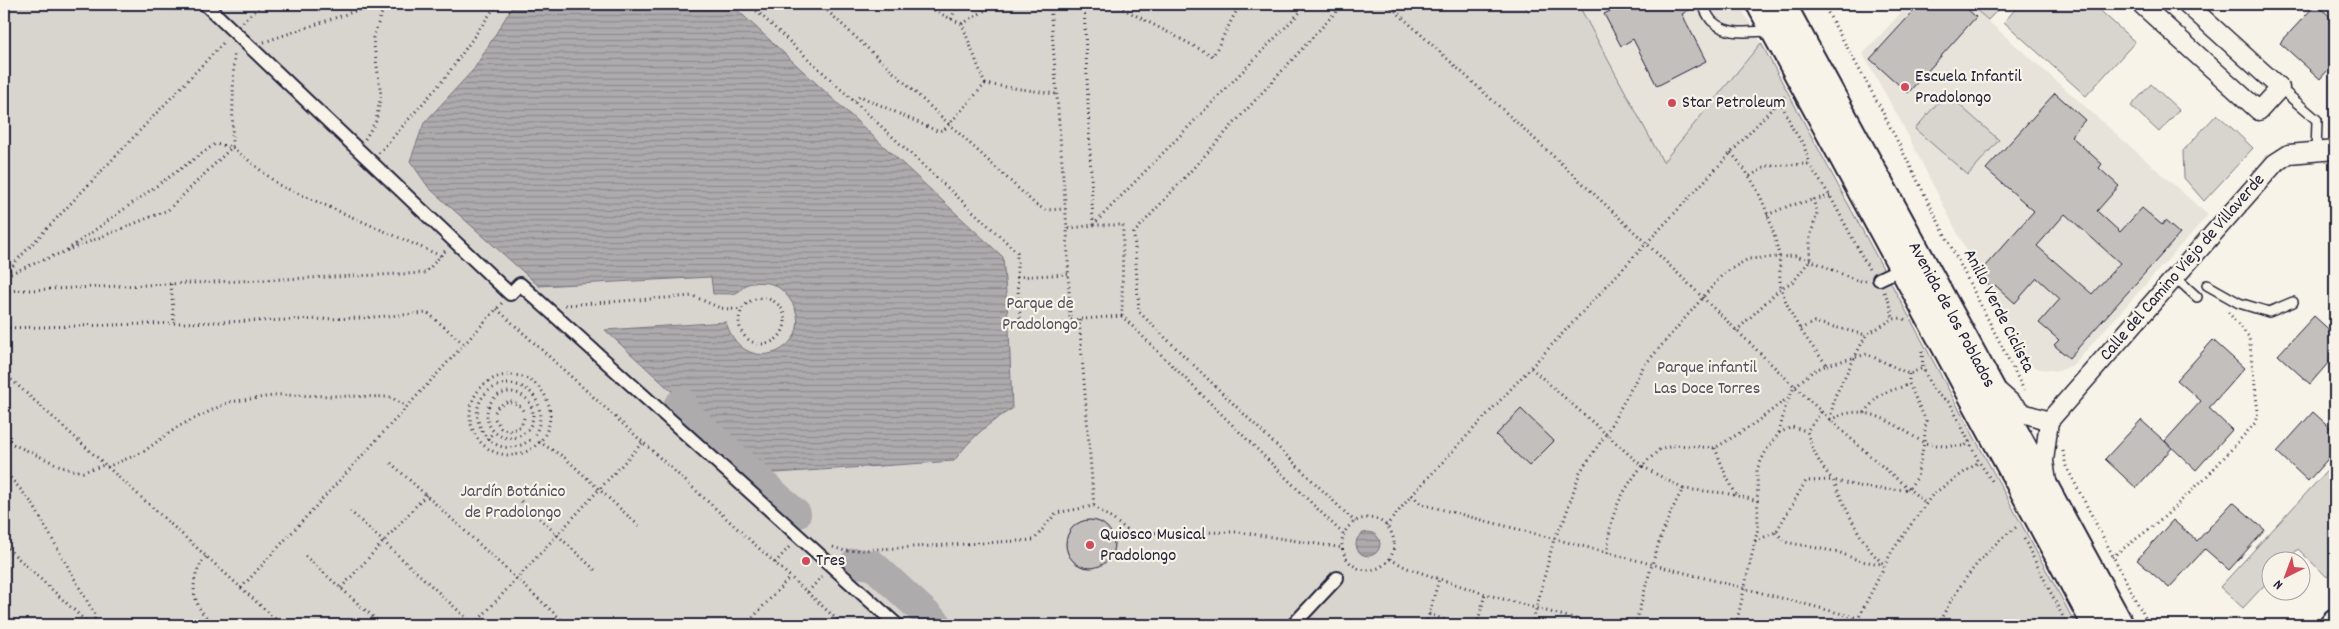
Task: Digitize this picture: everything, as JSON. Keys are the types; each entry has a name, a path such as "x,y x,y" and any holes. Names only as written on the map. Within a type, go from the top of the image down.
{"main road":[{"name":"Avenida de los Poblados","path":"1760,4 1891,273 2012,449 2048,492 2120,625"},
{"name":"Avenida de los Poblados","path":"1782,4 1986,377 2012,449 2096,625"},
{"path":"2332,625 2335,622"}],"street":[{"path":"205,4 252,46 453,242 510,294 520,284 799,536 833,564 897,625"},
{"path":"2141,4 2259,111 2280,88 2187,4"},
{"name":"Calle del Camino Viejo de Villaverde","path":"2012,449 2175,277 2275,162 2289,154 2335,150"},
{"path":"1986,377 2001,395 2023,413 2042,419 2048,492"},
{"path":"1293,625 1337,578"}],"lane":[{"path":"1702,4 1712,21 1732,32 1742,34 1774,30"},
{"path":"2280,88 2317,120 2316,153"},
{"path":"2175,277 2196,297"},
{"path":"2207,285 2239,303 2269,312 2293,302"}],"path":[{"path":"5,276 18,259 261,4"},
{"path":"252,46 376,4"},
{"path":"359,150 376,121 381,94 373,38 385,4"},
{"path":"371,163 445,78 497,4"},
{"path":"749,4 1017,252 1016,277 1021,329"},
{"path":"820,4 1035,204 1045,210 1065,209"},
{"path":"920,4 962,24 985,84"},
{"path":"951,19 958,4"},
{"path":"962,24 996,4"},
{"path":"1050,4 1067,229 1070,320 1122,316"},
{"path":"1084,4 1093,225"},
{"path":"1114,4 1213,56 1240,4"},
{"path":"1093,225 1308,4"},
{"path":"1343,4 1134,233 1139,312 1355,522"},
{"path":"1388,4 1647,244 1794,387 1926,504"},
{"name":"Anillo Verde Ciclista","path":"1823,4 1879,105 2015,375 2029,398"},
{"path":"5,276 168,210 232,147 234,31"},
{"path":"855,101 860,96 937,131 944,130 985,84"},
{"path":"985,84 1056,94"},
{"path":"1386,526 1412,495 1780,100 1790,93"},
{"path":"1780,100 1793,129 1804,145 1809,164 1830,196 1858,253 1869,270 1891,273"},
{"path":"67,250 204,150 215,144 232,147 279,185 441,256"},
{"path":"1731,153 1750,176 1761,195 1779,258 1781,288 1793,319 1827,365"},
{"path":"1750,176 1768,166 1809,164"},
{"path":"1767,215 1813,198 1830,196"},
{"path":"1736,331 1781,288 1794,281 1810,260 1810,238 1817,214 1813,198"},
{"path":"1067,229 1093,225 1123,225 1122,316 1344,536"},
{"path":"4,291 425,273 453,242"},
{"path":"1532,625 1554,539 1564,520 1580,472 1606,434 1643,367 1701,297 1724,274 1748,259 1795,256 1810,260 1858,281 1891,273"},
{"path":"1891,273 1877,284 1890,304 1893,319"},
{"path":"1016,277 1068,274"},
{"path":"171,284 174,322"},
{"path":"552,313 559,306 692,296 720,308 742,310"},
{"path":"760,298 774,302 784,313 785,320 781,334 769,343 753,342 747,338 740,325 742,310 747,304 760,298"},
{"path":"241,588 497,309 843,625"},
{"path":"2091,572 2160,521 2210,473 2255,423 2258,412 2249,338 2227,311"},
{"path":"4,328 360,318 428,313 464,344"},
{"path":"1830,420 1835,396 1866,335 1893,319 1902,318 1909,323"},
{"path":"1079,319 1094,506"},
{"path":"1800,329 1814,322 1866,335"},
{"path":"1920,345 1923,352 1923,368 1937,394 1950,403 1979,462 1997,489"},
{"path":"1736,625 1758,528 1757,469 1779,433 1785,408 1794,387 1813,371 1827,365 1867,354 1909,374 1923,368"},
{"path":"1531,368 1642,466 1683,489 1737,496 1759,501"},
{"path":"4,373 282,625"},
{"path":"1755,542 1776,532 1806,480 1833,480 1864,488 1886,491 1908,489 1917,478 1926,421 1909,384 1909,374"},
{"path":"508,376 508,384"},
{"path":"508,376 518,376 534,384 546,399 549,414 548,426 539,442 523,453 514,455 496,453 488,449 475,435 470,417 473,400 483,385 499,377 508,376"},
{"path":"530,440 515,447 500,446 487,439 482,433 477,417 478,409 485,394 492,388 508,384 525,388 532,394 540,406 541,421 535,434"},
{"path":"1865,413 1875,398 1887,390 1909,384"},
{"path":"506,392 513,392 526,399 533,411 533,418 526,431 514,438 500,436 494,432 487,419 487,412 493,399 506,392"},
{"path":"526,399 532,394"},
{"path":"4,440 67,469 83,472 106,466 143,452 180,426 229,402 280,395 373,396 391,397 406,407"},
{"path":"1608,553 1608,538 1618,500 1642,466 1659,450 1676,445 1715,448 1750,426 1790,396"},
{"path":"493,399 498,406"},
{"path":"495,412 498,406 508,401 513,401 522,408 524,415 521,426 516,429 506,430 497,424 495,419"},
{"path":"1807,430 1822,412"},
{"path":"1830,420 1848,413 1865,413 1881,418 1924,442 1943,446 1965,446 1970,441"},
{"path":"541,414 549,414"},
{"path":"470,417 477,417"},
{"path":"521,426 526,431"},
{"path":"1779,433 1792,427 1807,430"},
{"path":"1807,430 1812,449 1821,465 1833,480 1848,514 1873,557 1885,565"},
{"path":"487,439 494,432"},
{"path":"539,442 564,457 639,526"},
{"path":"350,511 474,625 642,442"},
{"path":"2064,446 2066,466 2149,625"},
{"path":"514,455 515,447"},
{"path":"1715,448 1727,478 1737,496"},
{"path":"1856,625 1892,551 1933,494 1979,462"},
{"path":"391,463 566,625"},
{"path":"4,470 32,503 64,556 95,615 92,625 4,545"},
{"path":"1635,625 1674,503 1683,489"},
{"path":"341,588 426,495"},
{"path":"1412,495 1421,504 1858,618"},
{"path":"521,501 596,571"},
{"path":"775,563 799,536 845,551 1034,540 1056,513 1094,506 1132,533 1239,532 1343,548"},
{"path":"1366,518 1377,520 1386,526 1393,536 1394,548 1390,559 1376,569 1359,568 1346,557 1343,548 1344,536 1348,528 1355,522 1366,518"},
{"path":"2014,518 2067,625"},
{"path":"1938,625 1946,609 1968,576 2000,539 2018,526"},
{"path":"1776,532 1785,542 1838,552 1860,561 1885,565"},
{"path":"305,556 382,625"},
{"path":"206,557 197,568 194,582 195,597 201,611 216,625"},
{"path":"1390,559 1407,568 1485,594 1587,624 1597,625"},
{"path":"808,592 833,564"},
{"path":"746,625 790,577"},
{"path":"1426,625 1439,579"},
{"path":"1477,625 1485,594"},
{"path":"1428,614 1459,625"},
{"path":"268,625 274,618"},
{"path":"206,625 210,621"}],"shaded area":[{"path":"514,4 731,4 1003,257 1009,329 1012,409 980,432 954,461 761,474 605,330 726,322 735,341 748,351 763,354 776,352 788,344 796,332 797,317 791,301 781,289 775,285 761,282 750,283 736,293 713,294 711,277 539,286 429,188 410,161 424,123 474,69"},
{"name":"Star Petroleum","path":"1578,4 1739,4 1761,43 1663,162"},
{"path":"1909,4 1969,4 2208,215 2073,365 2059,371 2040,369 2023,362 1900,120 1863,54"},
{"path":"1368,532 1373,533 1379,539 1379,549 1373,555 1368,556 1363,555 1357,549 1356,544 1357,539 1363,533"}],"green space":[{"name":"Parque de Pradolongo","path":"4,4 1524,4 1528,11 1542,4 1578,4 1663,162 1761,43 2076,625 4,625"},
{"path":"1969,4 2003,4 1988,20"},
{"path":"2020,4 2093,4 2135,42 2086,96 2004,22"},
{"path":"2151,84 2179,110 2159,132 2131,106"},
{"path":"1946,93 1999,140 1968,175 1915,129"},
{"path":"2217,114 2253,148 2204,201 2184,178 2183,151"},
{"path":"2335,462 2335,568 2327,577 2312,563 2312,552 2301,552 2298,549 2295,552 2262,552 2262,588 2243,608 2220,587"}],"building":[{"path":"1624,4 1696,4 1696,6 1682,14 1706,61 1657,86 1633,39 1621,46 1604,14"},
{"name":"Escuela Infantil Pradolongo","path":"1920,4 1962,4 1976,17 1908,93 1870,59"},
{"path":"2316,4 2335,21 2335,62 2320,79 2280,43"},
{"path":"2055,93 2085,120 2071,136 2102,164 2099,168 2119,186 2097,211 2120,232 2142,208 2162,225 2165,221 2180,234 2069,358 2054,345 2059,340 2039,323 2060,299 2037,278 2015,303 1995,285 1992,288 1977,275 2034,211 1986,169","holes":["2065,214 2120,263 2092,294 2037,246"]},
{"path":"2314,316 2335,335 2335,367 2329,362 2310,384 2278,355"},
{"path":"2213,340 2244,368 2209,408 2232,430 2196,470 2165,441 2201,401 2177,380"},
{"path":"1521,409 1554,441 1529,466 1496,435"},
{"path":"2313,412 2335,432 2335,451 2308,481 2277,452"},
{"path":"2141,420 2172,448 2136,488 2105,459"},
{"path":"2233,502 2265,530 2229,570 2205,549 2169,588 2137,560 2173,520 2197,541"},
{"name":"Quiosco Musical Pradolongo","path":"1090,520 1099,522 1107,527 1112,535 1114,544 1112,553 1107,561 1099,566 1090,568 1081,566 1073,561 1068,553 1066,544 1068,535 1073,527 1081,522"}],"waterway":[{"path":"682,402 678,406 796,514"},
{"path":"855,563 873,565 938,625"}],"place":[{"name":"Escuela Infantil Pradolongo","path":"1905,87"},
{"name":"Star Petroleum","path":"1672,103"},
{"name":"Quiosco Musical Pradolongo","path":"1090,545"},
{"name":"Tres","path":"806,561"}],"park label":[{"name":"Parque infantil Las Doce Torres","path":"1707,378"},
{"name":"Jardín Botánico de Pradolongo","path":"513,502"}]}
